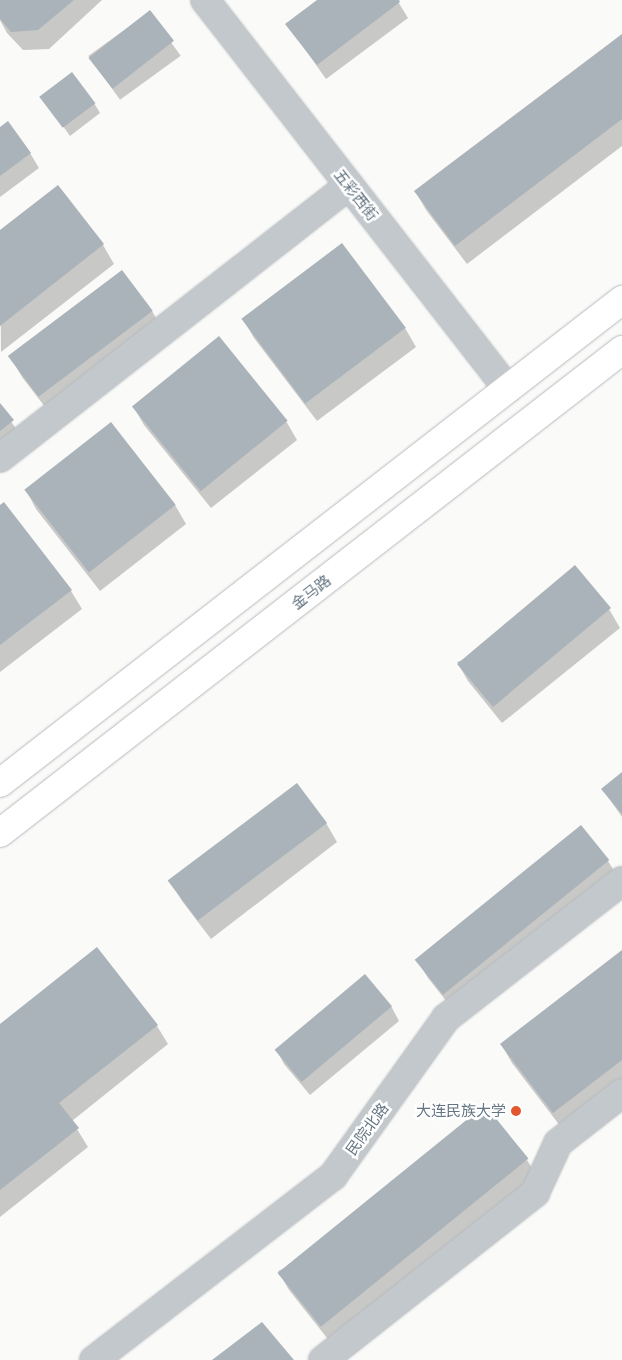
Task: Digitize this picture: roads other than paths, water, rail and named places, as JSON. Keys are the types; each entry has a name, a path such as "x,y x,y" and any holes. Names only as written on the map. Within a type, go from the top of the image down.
{"main road":[{"path":"1,780 622,300"},
{"name":"金马路","path":"0,833 622,350"}],"street":[{"name":"五彩西街","path":"205,0 508,389"},
{"path":"0,458 349,185"},
{"name":"民院北路","path":"94,1360 333,1176 446,1018 622,881"},
{"path":"323,1360 535,1193 558,1142 622,1093"}],"place":[{"name":"大连民族大学","path":"516,1111"}]}
